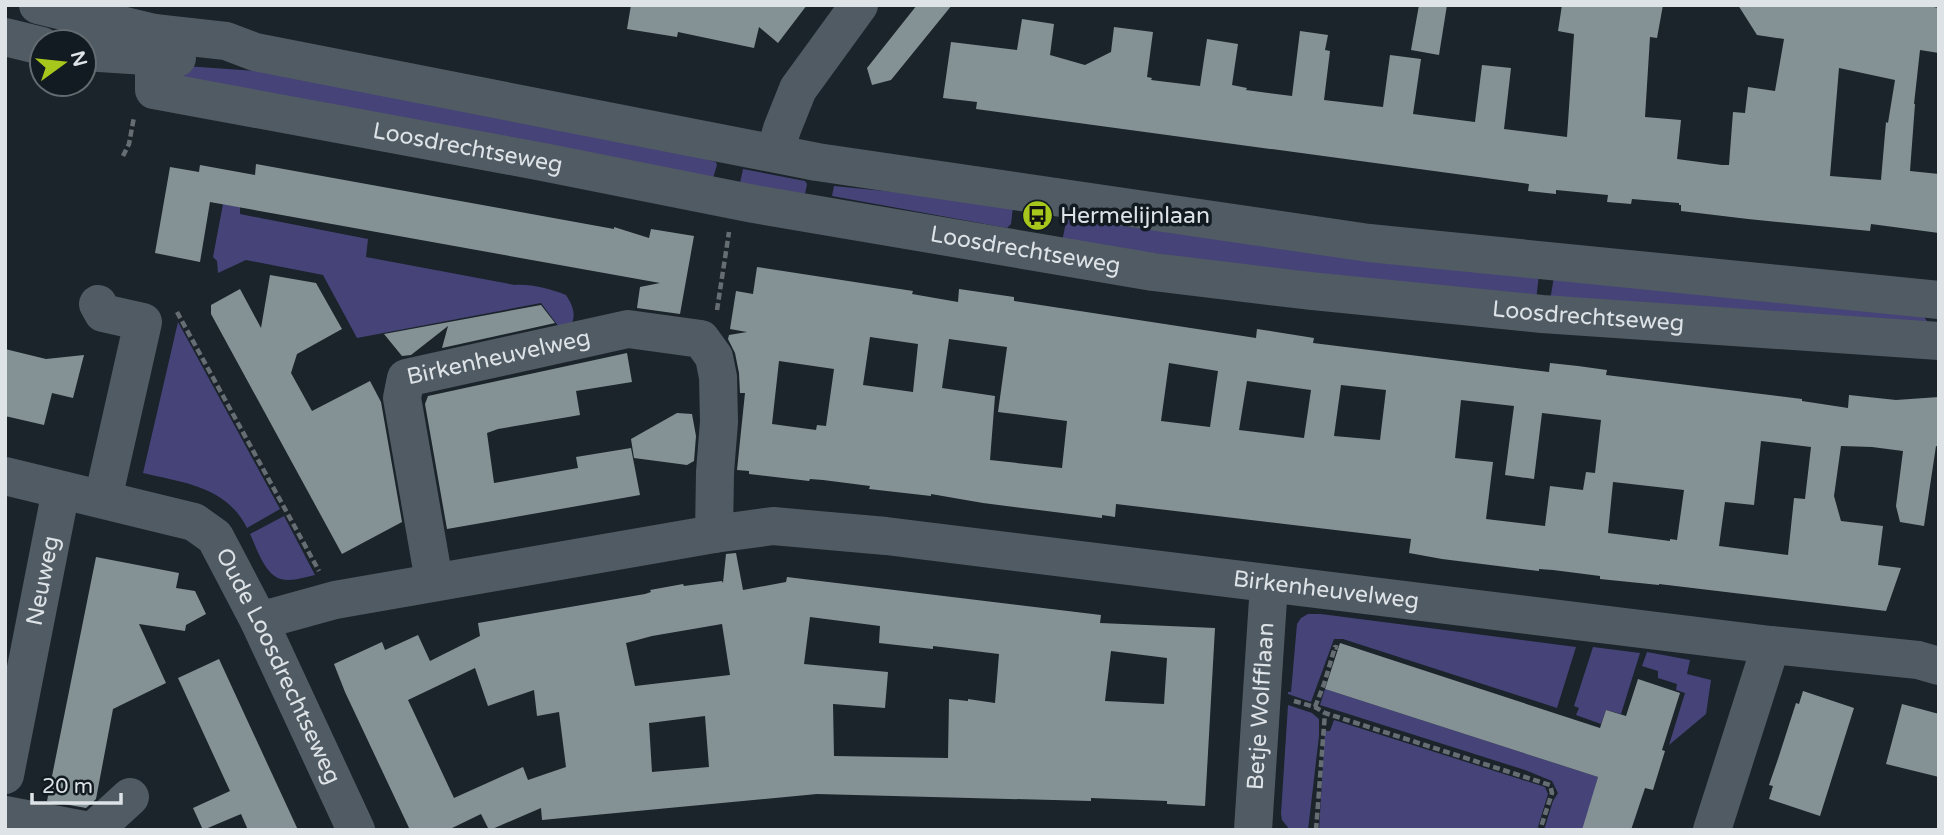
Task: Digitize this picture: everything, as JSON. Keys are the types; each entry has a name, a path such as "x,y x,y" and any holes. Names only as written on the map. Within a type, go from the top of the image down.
{"street":[{"name":"Loosdrechtseweg","path":"38,5 153,60 226,41 255,52 831,164 1369,243 1939,300"},
{"path":"775,153 798,89 859,5"},
{"path":"5,37 28,43"},
{"name":"Loosdrechtseweg","path":"98,54 153,60 543,162 734,200 1153,272 1553,315 1939,341"},
{"path":"98,304 103,313 143,322 103,499"},
{"name":"Birkenheuvelweg","path":"434,581 402,398 407,378 628,329 701,340 707,348"},
{"path":"707,348 714,358 718,377 719,422 714,534"},
{"name":"Oude Loosdrechtseweg","path":"5,477 194,522 215,537 259,621 355,830"},
{"name":"Neuweg","path":"5,775 15,672 61,489"},
{"name":"Birkenheuvelweg","path":"259,621 335,600 434,581 773,526 886,536 1771,645 1918,660 1939,666"},
{"name":"Betje Wolfflaan","path":"1253,830 1269,584"},
{"path":"1712,830 1771,645"},
{"path":"94,830 130,797"},
{"path":"5,815 84,830"}],"path":[{"path":"707,348 716,318 734,200"},
{"path":"171,300 335,600"},
{"path":"1315,707 1335,647 1338,648"},
{"path":"1262,692 1550,785 1552,793 1540,830"},
{"path":"1316,830 1325,713"}],"shaded area":[{"path":"171,65 300,74 651,144 716,162 717,165 713,178 181,83"},
{"path":"743,169 805,181 805,194 740,183"},
{"path":"834,186 965,199 1013,207 1011,224 1007,228 832,196"},
{"path":"223,204 240,207 240,214 368,239 366,257 515,285 534,286 566,295 574,315 572,323 570,327 559,327 541,303 357,338 323,275 246,260 218,273 217,261 213,257"},
{"path":"1067,217 1539,274 1536,301 1062,242"},
{"path":"1554,277 1922,314 1927,321 1926,329 1549,306"},
{"path":"178,322 280,509 247,528 228,503 216,495 188,484 143,473"},
{"path":"284,516 315,575 294,580 281,579 270,572 262,560 250,534"},
{"path":"1308,614 1576,647 1557,708 1343,639 1334,639 1311,702 1288,694 1291,692 1297,624"},
{"path":"1593,647 1640,653 1621,714 1606,710 1601,724 1576,715 1579,708 1574,706"},
{"path":"1647,652 1690,660 1687,674 1711,680 1706,714 1669,745 1685,693 1676,690 1677,684 1658,678 1658,671 1642,666"},
{"path":"1325,689 1598,777 1583,830 1544,830 1558,793 1552,781 1320,705"},
{"path":"1288,705 1312,713 1319,719 1308,830 1290,830 1281,814"},
{"path":"1334,720 1545,787 1548,794 1537,830 1319,830 1325,731 1330,731"}],"building":[{"path":"631,5 807,5 778,43 759,27 754,48 678,32 677,37 627,29"},
{"path":"917,5 952,5 891,80 872,85 867,68"},
{"path":"1419,5 1447,5 1439,55 1411,50"},
{"path":"1562,5 1663,5 1657,38 1650,37 1645,117 1681,120 1677,159 1729,165 1733,112 1745,113 1748,87 1775,91 1784,39 1757,35 1738,5 1923,5 1939,8 1939,53 1920,50 1910,171 1939,174 1939,233 1871,224 1870,231 1748,219 1681,211 1679,203 1632,199 1631,204 1607,202 1608,195 1556,190 1556,194 1528,191 1529,184 976,109 977,102 943,98 951,42 1017,50 1022,19 1054,24 1050,55 1085,65 1111,52 1114,27 1153,32 1147,77 1152,78 1151,80 1200,86 1207,39 1238,44 1232,85 1247,88 1246,90 1292,96 1300,31 1328,35 1325,50 1330,51 1324,100 1383,107 1390,55 1421,59 1413,114 1475,122 1482,65 1511,68 1504,129 1567,137 1574,34 1558,31","holes":["1839,68 1895,80 1888,123 1886,122 1881,180 1830,176"]},
{"path":"256,164 614,227 649,238 651,229 694,236 680,314 637,308 640,287 660,283 210,202 200,262 155,253 170,167 199,172 200,165 255,175"},
{"path":"757,267 913,291 912,294 958,302 959,289 1014,297 1014,301 1256,338 1257,329 1314,338 1313,343 1549,372 1550,363 1578,366 1607,370 1606,375 1802,399 1848,408 1849,395 1896,400 1939,397 1939,447 1936,446 1924,526 1900,522 1896,506 1903,451 1841,446 1834,496 1841,521 1883,526 1878,565 1901,568 1886,611 1442,559 1409,553 1411,539 1116,504 1115,517 1102,515 1102,518 931,494 869,489 870,486 823,480 809,481 749,474 749,471 737,470 745,393 740,393 735,353 728,339 729,335 747,332 730,329 736,291 753,294","holes":["870,337 918,344 913,392 863,385","949,339 1007,347 998,412 1067,421 1062,468 990,460 995,396 942,388","779,361 834,369 826,426 817,425 816,430 772,424","1169,363 1218,371 1210,427 1161,421","1247,381 1311,390 1304,438 1239,430","1341,385 1386,390 1380,440 1334,436","1461,400 1514,406 1505,475 1534,479 1542,413 1601,420 1595,473 1586,472 1583,490 1550,486 1545,526 1486,519 1493,462 1455,458","1761,441 1811,447 1805,499 1794,498 1788,555 1719,546 1725,502 1754,505","1613,482 1684,490 1677,540 1608,533"]},
{"path":"270,275 316,283 342,329 297,354 291,373 312,411 370,381 381,402 402,522 342,554 211,314 211,305 240,289 261,328"},
{"path":"541,305 555,323 442,348 448,326 411,355 402,356 384,334"},
{"path":"5,349 46,359 84,355 73,398 52,393 44,425 5,416"},
{"path":"627,353 632,382 576,391 580,415 487,433 494,483 578,468 576,457 631,448 640,495 447,529 425,404 428,396"},
{"path":"677,413 692,414 696,436 694,461 687,465 634,458 631,439"},
{"path":"736,553 743,590 786,582 787,577 1101,615 1100,623 1215,628 1205,806 1167,804 1167,801 1091,798 1091,801 817,794 542,820 541,808 490,830 481,814 448,830 410,830 334,664 382,642 385,650 418,635 430,661 480,636 478,623 645,594 651,592 650,590 683,584 723,583 726,554","holes":["810,617 880,626 879,643 999,654 995,703 949,699 948,758 834,756 833,704 885,708 888,672 804,664","722,624 730,675 635,686 626,643","1111,651 1167,658 1164,704 1105,701","475,668 488,706 534,690 537,716 559,712 566,767 528,780 523,767 454,798 408,700","705,716 709,767 652,772 649,723"]},
{"path":"96,557 179,573 176,588 195,591 206,614 186,625 185,631 139,624 166,683 113,709 96,799 86,808 47,801"},
{"path":"1340,643 1600,728 1606,710 1626,716 1638,679 1680,693 1653,790 1645,788 1631,830 1582,830 1598,777 1325,689"},
{"path":"219,659 298,830 248,830 241,814 203,830 193,808 230,791 178,678"},
{"path":"1803,691 1854,708 1820,816 1769,799 1773,786 1769,785 1796,703 1799,704"},
{"path":"1902,704 1939,714 1939,777 1886,764"}],"place":[{"name":"Hermelijnlaan","path":"1037,216"}]}
